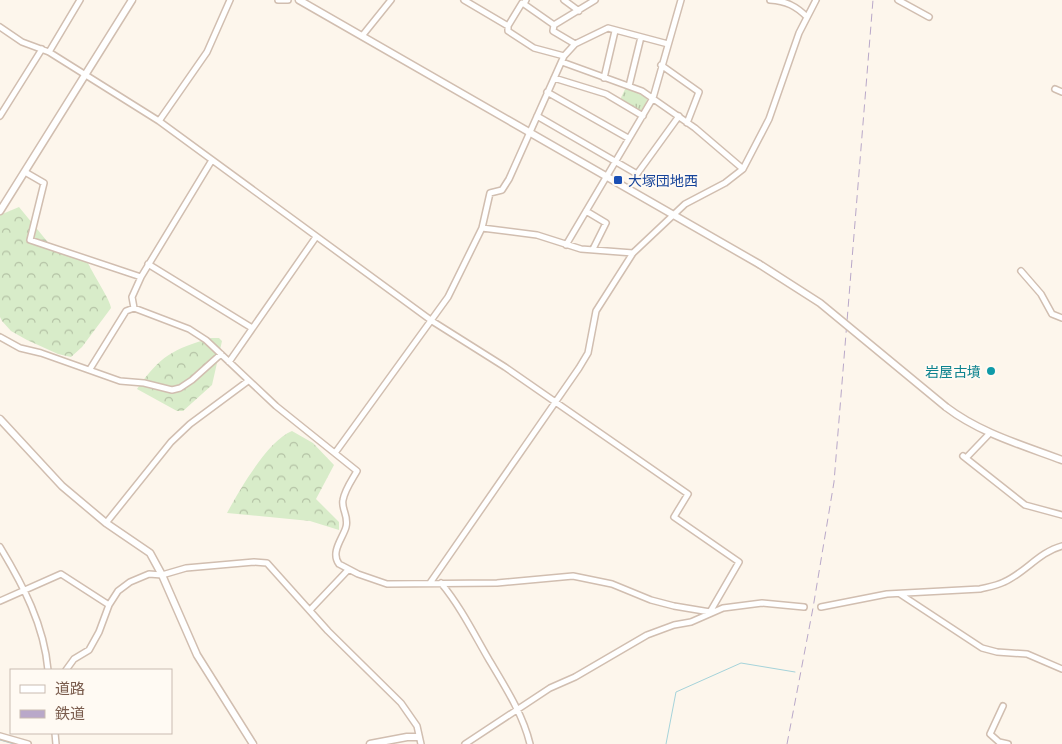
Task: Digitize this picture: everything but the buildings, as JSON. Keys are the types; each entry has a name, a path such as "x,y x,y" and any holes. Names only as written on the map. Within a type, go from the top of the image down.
{"street":[{"path":"49,52 80,0"},
{"path":"0,211 132,0"},
{"path":"159,121 208,52 230,0"},
{"path":"278,0 288,0"},
{"path":"362,36 391,0"},
{"path":"464,0 475,3 508,26"},
{"path":"564,0 579,11"},
{"path":"575,44 553,32 554,26 595,0"},
{"path":"566,245 653,98 681,0"},
{"path":"770,0 785,2 795,6 807,17"},
{"path":"430,583 588,353 594,318 600,303 628,264 633,253 685,204 725,183 742,169 769,119 799,33 816,0"},
{"path":"898,0 929,17"},
{"path":"304,1 605,177 759,264 820,303 946,407 965,420 990,433 1062,460"},
{"path":"554,26 525,2 522,3 508,26 508,31 525,43 564,56"},
{"path":"0,27 22,42 49,52 159,121 432,321 556,402 688,494 674,517 738,561 739,565 710,612"},
{"path":"335,453 448,297 482,228 490,193 502,190 564,56 575,44 608,28 668,44"},
{"path":"604,78 615,31"},
{"path":"629,86 641,37"},
{"path":"0,116 42,48"},
{"path":"562,62 629,86 653,98 679,116 742,169"},
{"path":"661,65 699,92 687,123"},
{"path":"554,78 606,94 643,116"},
{"path":"1055,90 1062,92"},
{"path":"547,92 628,138"},
{"path":"537,116 637,174 679,116"},
{"path":"134,308 132,297 140,277 212,160"},
{"path":"25,172 44,184 30,240 140,277"},
{"path":"586,211 606,223 593,249"},
{"path":"482,228 537,235 566,245 633,253"},
{"path":"229,362 316,237"},
{"path":"148,264 252,328"},
{"path":"1021,270 1041,294 1052,314 1062,318"},
{"path":"90,369 126,312 134,308 188,329 206,340 248,381 357,471 345,493 342,503 347,514 346,526 335,552 336,560 348,570 387,584 497,583 572,576 612,584 651,600 674,606 710,612"},
{"path":"0,337 20,348 90,369 120,381 144,383 172,390 180,388 192,380 221,354"},
{"path":"106,522 171,442 190,424 248,381"},
{"path":"0,419 62,486 106,522 146,550 162,575 196,655 253,744"},
{"path":"990,433 965,457 1025,505 1062,515"},
{"path":"0,546 42,631 48,669"},
{"path":"820,607 900,594 980,589 994,586 1012,577 1044,554 1062,546"},
{"path":"67,669 74,659 89,650 99,632 109,605 118,591 130,582 148,574 162,575 186,568 254,562 267,563 310,610 402,703 417,726 420,741 407,737 370,744"},
{"path":"310,610 348,570"},
{"path":"0,601 61,574 109,605"},
{"path":"441,583 461,610 518,711 530,744"},
{"path":"900,594 982,648 997,652 1027,654 1062,670"},
{"path":"465,744 518,711 550,688 583,672 646,636 674,625 691,622 710,612 723,608 762,603 804,607"},
{"path":"1003,706 990,734 999,742 1008,744"},
{"path":"0,736 28,744"}],"green space":[{"path":"626,87 648,98 643,110 639,110 620,100"},
{"path":"19,207 51,246 87,261 110,304 111,308 82,347 71,357 58,354 11,331 0,317 0,215"},
{"path":"211,338 219,338 222,341 212,385 183,411 177,411 137,389 153,369 168,355"},
{"path":"292,431 313,443 334,465 316,499 339,522 339,530 310,521 227,513 264,455 283,436"}],"waterway":[{"path":"666,744 676,692 741,663 795,672"},
{"path":"0,740 14,744"}],"railway":[{"path":"787,744 813,608 834,482 873,0"}],"place":[{"name":"大塚団地西","path":"618,180"},
{"name":"岩屋古墳","path":"991,371"}]}
